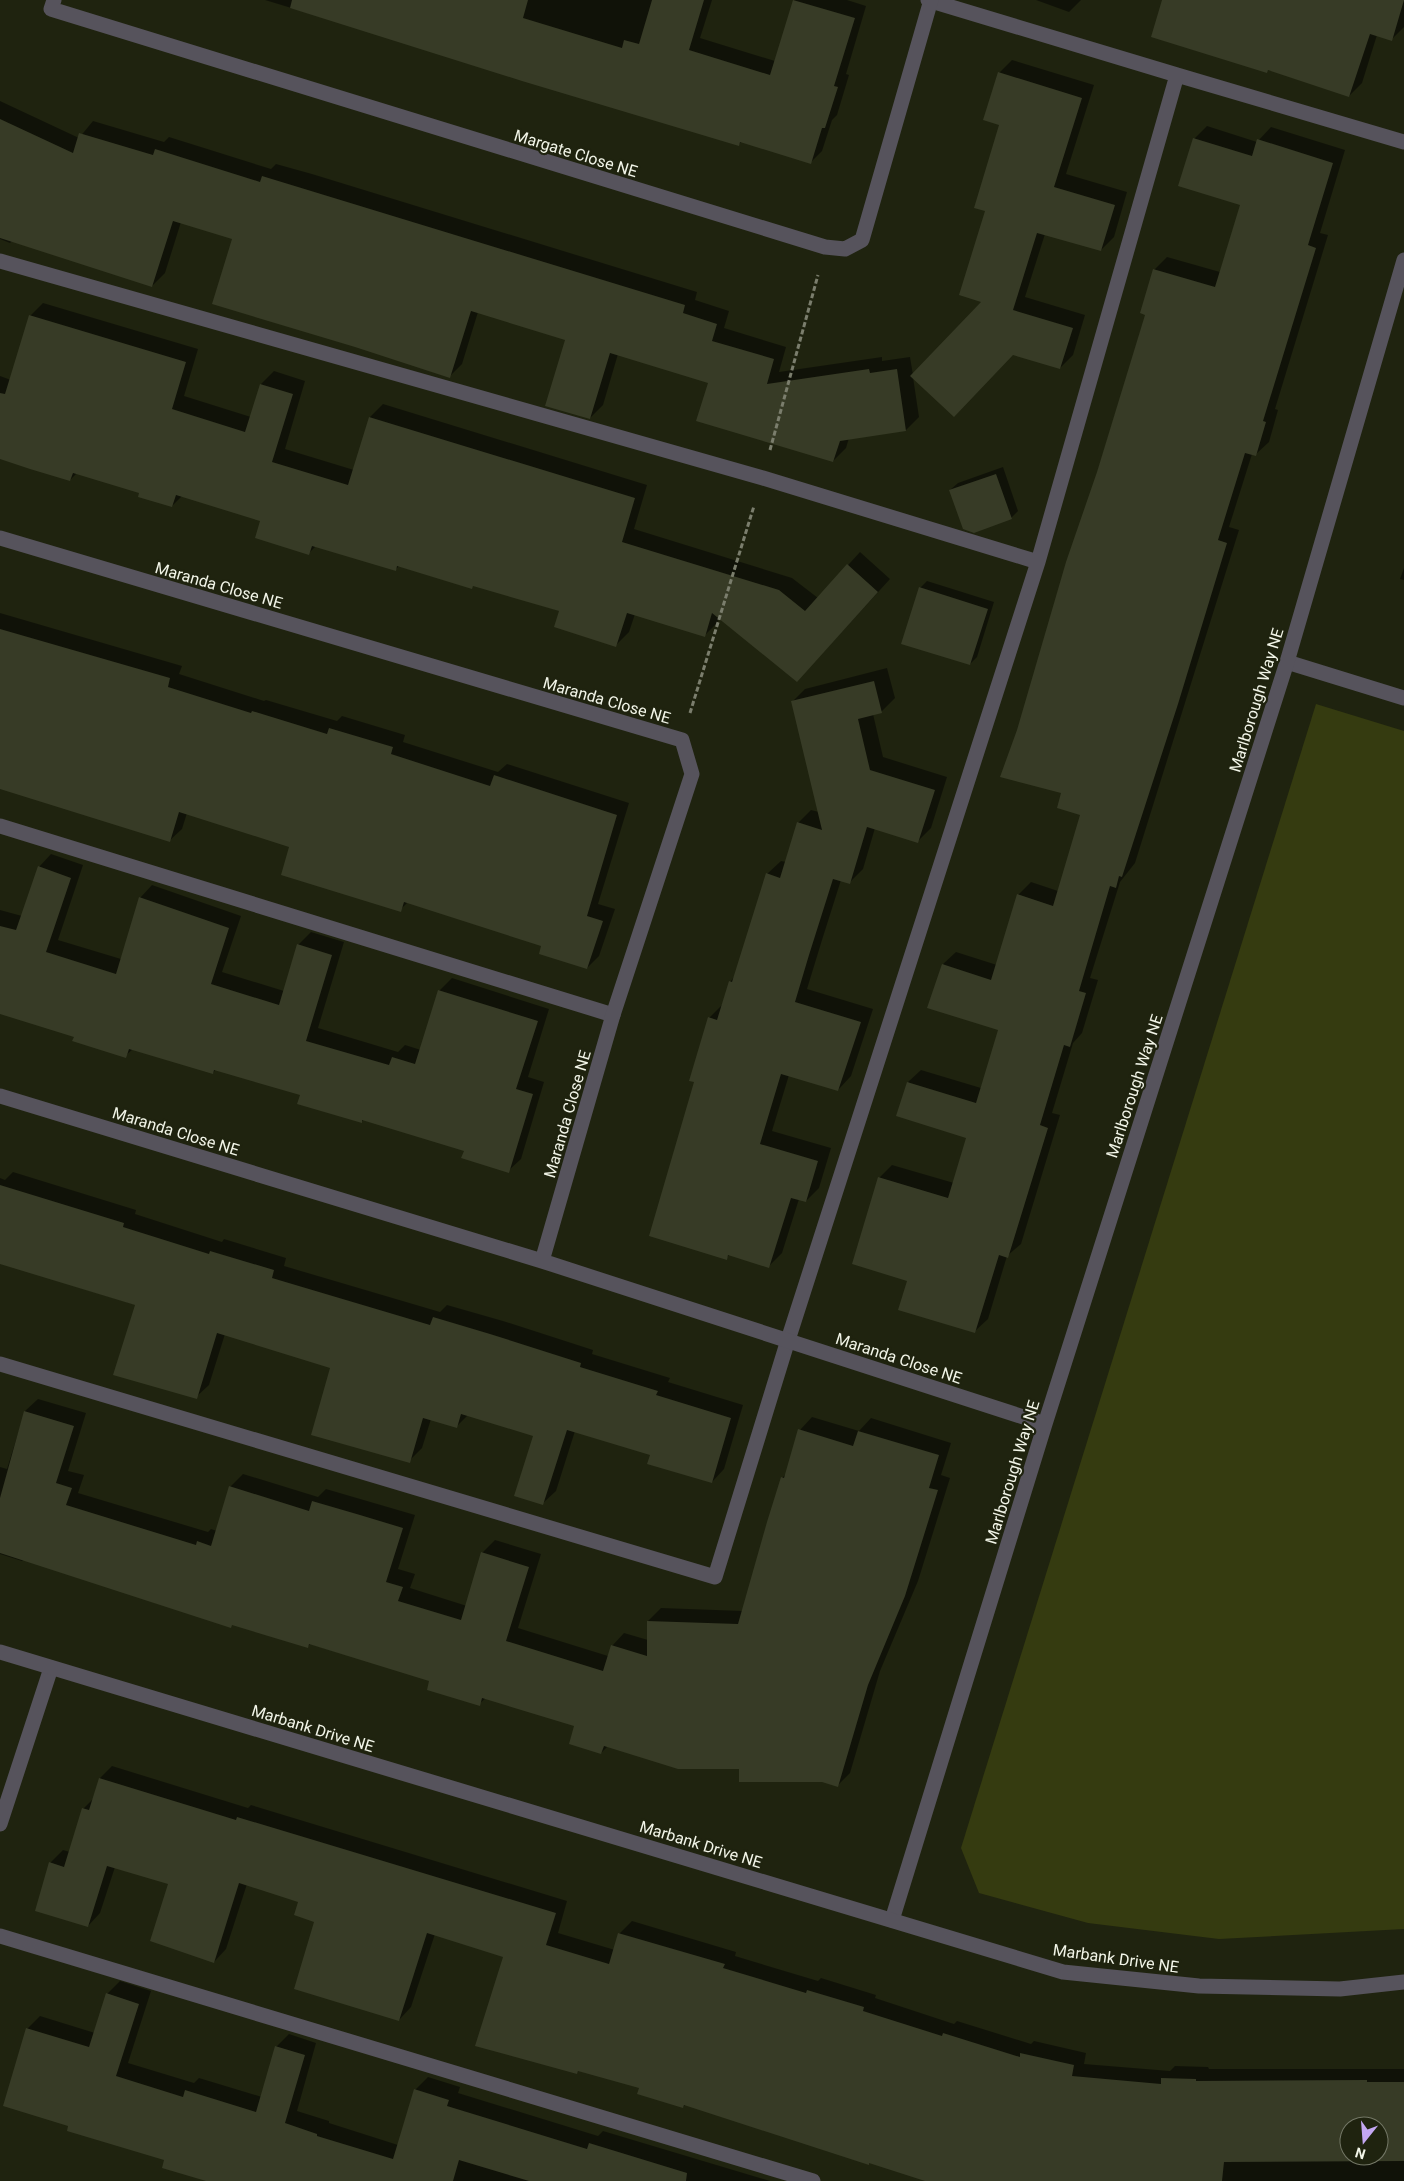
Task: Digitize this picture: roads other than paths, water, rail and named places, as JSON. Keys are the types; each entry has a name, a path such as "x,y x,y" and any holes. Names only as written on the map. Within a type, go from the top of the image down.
{"street":[{"name":"Margate Close NE","path":"54,0 52,9 61,12 825,247 845,248 862,240 930,0"},
{"path":"930,0 1177,76 1404,142"},
{"path":"0,1364 715,1577 788,1340 1038,562 1177,76"},
{"name":"Marlborough Way NE","path":"892,1920 1045,1424 1287,662 1404,260"},
{"path":"0,261 763,478 1038,562"},
{"name":"Maranda Close NE","path":"0,538 682,740 692,774 613,1015 542,1261"},
{"path":"1287,662 1404,698"},
{"path":"0,826 613,1015"},
{"name":"Maranda Close NE","path":"0,1096 542,1261 1045,1424"},
{"name":"Marbank Drive NE","path":"0,1652 1063,1972 1200,1986 1340,1989 1404,1982"},
{"path":"0,1824 52,1668"},
{"path":"0,1936 813,2181"}]}
